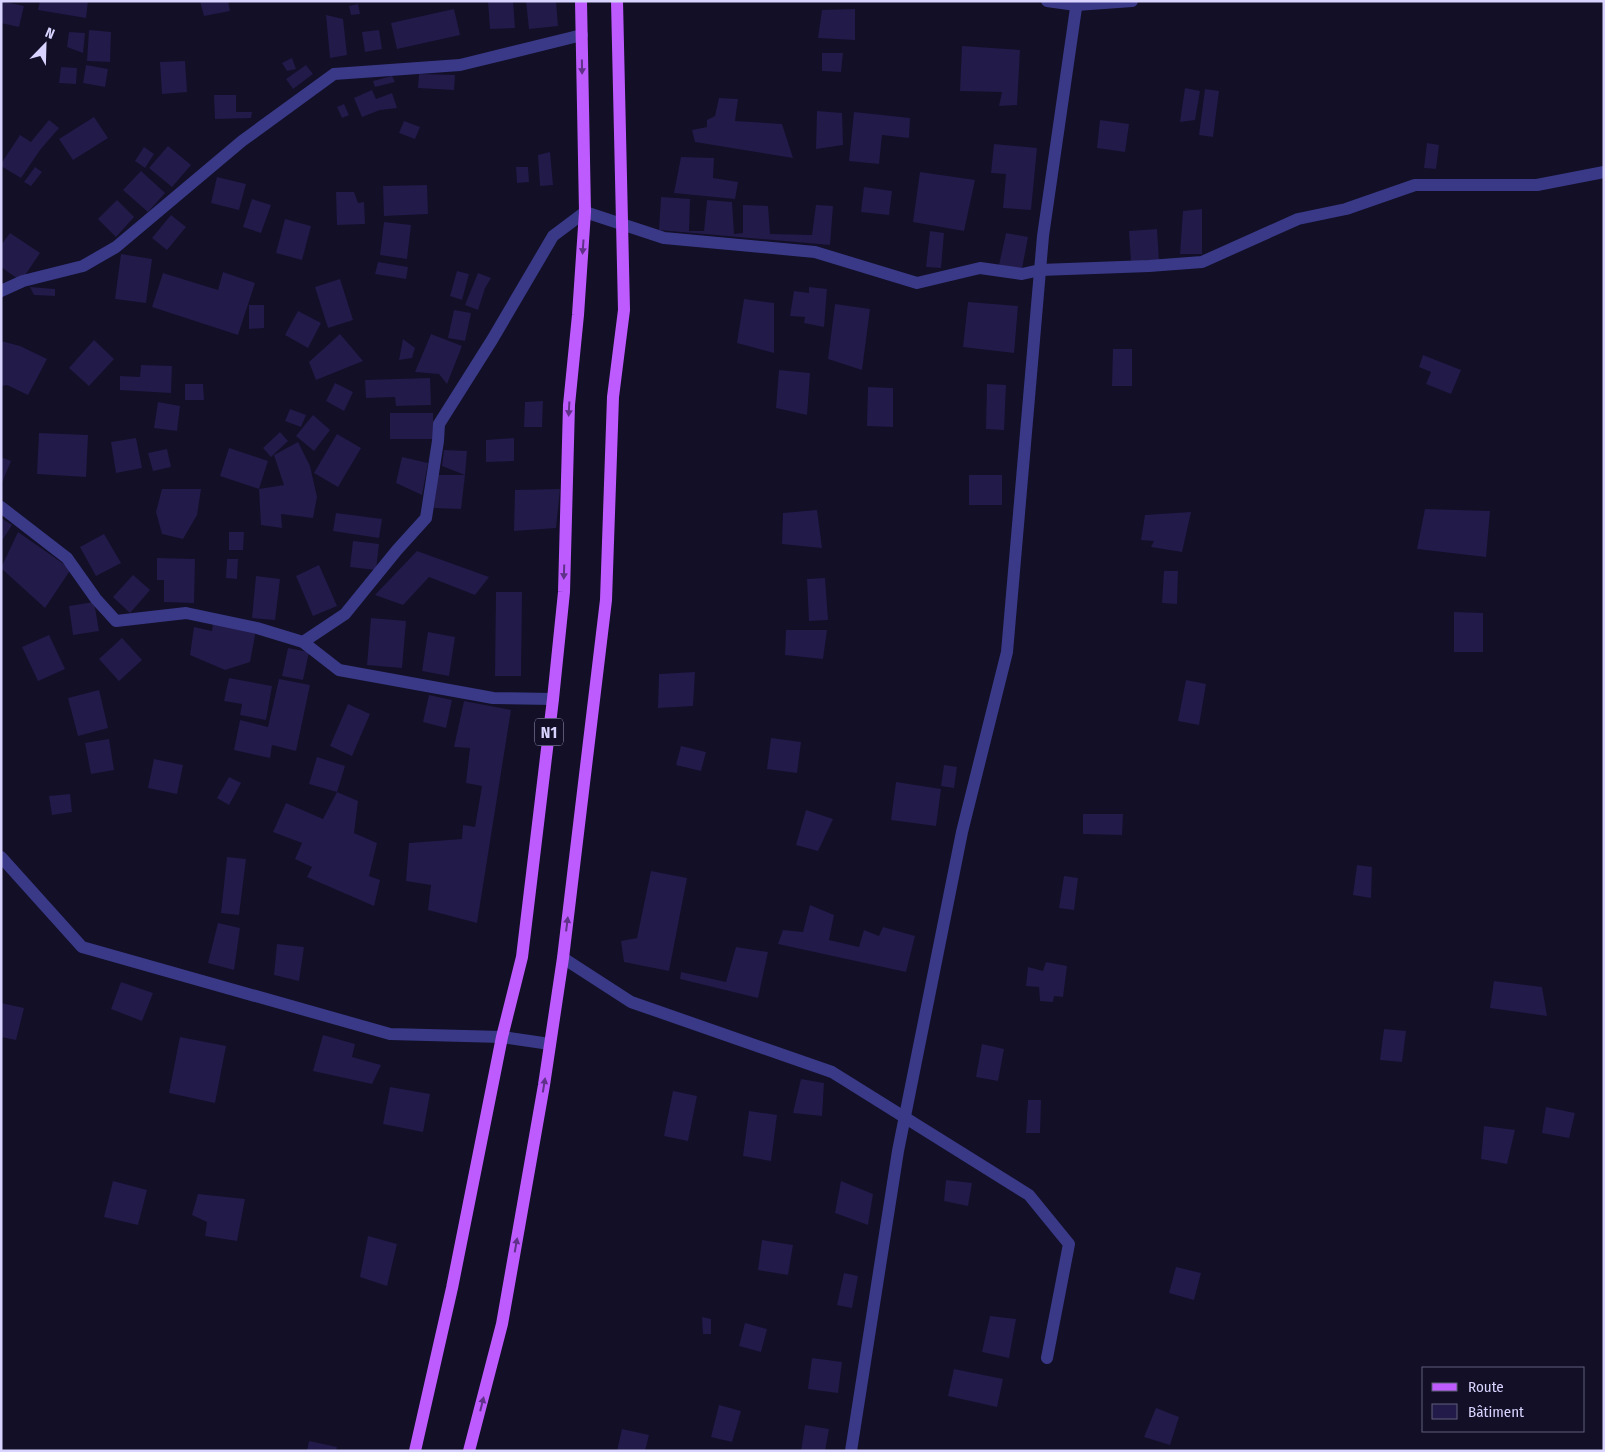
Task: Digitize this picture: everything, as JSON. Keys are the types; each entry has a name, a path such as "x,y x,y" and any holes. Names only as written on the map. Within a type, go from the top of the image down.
{"main road":[{"name":"N1","path":"415,1451 452,1288 502,1037 522,957 553,699 564,592 569,405 586,212 581,1"},
{"name":"N1","path":"469,1451 502,1324 550,1044 563,958 606,600 613,397 624,310 617,1"}],"street":[{"path":"1047,1 1077,3 1132,1"},
{"path":"851,1451 904,1118 962,832 1007,652 1043,236 1077,3"},
{"path":"1,292 23,281 83,266 116,246 242,141 334,74 460,65 582,35"},
{"path":"303,642 345,614 397,550 426,518 439,424 492,340 553,236 586,212 664,238 816,252 918,283 980,268 1022,274 1040,270 1202,262 1298,219 1346,209 1415,185 1537,185 1604,172"},
{"path":"1,507 67,558 96,599 116,621 186,613 257,628 303,642 339,670 493,698 553,699"},
{"path":"1,857 82,947 390,1034 502,1037 550,1044"},
{"path":"563,958 631,1002 832,1072 1029,1195 1069,1244 1047,1358"}],"building":[{"path":"1,1 24,6 19,27 1,23"},
{"path":"40,1 88,1 86,18 38,10"},
{"path":"200,1 228,1 230,11 204,16"},
{"path":"488,1 513,1 515,28 490,29"},
{"path":"526,1 556,1 558,26 529,29"},
{"path":"358,4 360,14 351,15 349,6"},
{"path":"454,9 460,35 397,49 391,23"},
{"path":"855,9 855,40 818,38 822,10"},
{"path":"326,15 343,19 347,55 330,58"},
{"path":"89,30 111,32 110,62 87,61"},
{"path":"379,30 382,49 365,52 362,32"},
{"path":"69,32 85,33 83,53 67,47"},
{"path":"962,46 1020,50 1017,105 999,106 1002,92 960,91"},
{"path":"822,53 843,53 841,72 822,71"},
{"path":"292,58 296,69 287,71 282,63"},
{"path":"185,61 187,92 162,94 160,62"},
{"path":"86,65 108,69 105,87 83,83"},
{"path":"306,65 313,74 293,89 286,79"},
{"path":"61,67 77,68 76,84 59,83"},
{"path":"419,74 455,75 454,90 418,88"},
{"path":"392,76 395,82 375,87 373,81"},
{"path":"1185,88 1200,91 1195,120 1180,122"},
{"path":"1205,89 1219,91 1213,137 1199,135"},
{"path":"372,90 376,99 392,93 397,108 380,110 362,117 354,98"},
{"path":"214,95 236,95 236,112 252,112 251,118 215,119"},
{"path":"719,98 738,99 735,121 782,124 793,158 695,142 692,130 707,127 707,120 715,116"},
{"path":"344,104 349,115 342,118 337,107"},
{"path":"817,111 842,113 843,145 816,149"},
{"path":"854,112 910,118 909,138 882,135 879,164 849,161"},
{"path":"94,117 108,138 73,160 59,139"},
{"path":"49,120 59,128 40,150 21,178 1,166 20,135 31,142"},
{"path":"1100,120 1129,124 1125,152 1097,148"},
{"path":"404,121 420,127 415,139 399,133"},
{"path":"1427,143 1439,145 1436,169 1424,168"},
{"path":"994,144 1037,148 1031,210 1003,208 1006,174 991,173"},
{"path":"168,146 191,165 172,187 149,168"},
{"path":"144,147 154,154 145,168 135,161"},
{"path":"550,152 553,185 540,186 538,155"},
{"path":"681,157 714,158 713,178 738,182 735,199 674,193"},
{"path":"35,167 42,172 31,186 24,182"},
{"path":"516,167 528,167 529,182 517,183"},
{"path":"141,171 165,193 148,212 123,190"},
{"path":"920,172 975,180 964,231 913,222"},
{"path":"217,177 246,184 239,210 211,203"},
{"path":"427,185 428,214 384,216 383,186"},
{"path":"864,187 892,191 889,215 861,212"},
{"path":"336,192 354,192 358,203 364,202 365,224 337,225"},
{"path":"661,197 690,199 689,231 704,231 707,200 732,202 734,234 743,233 743,205 768,206 770,234 812,235 816,205 833,206 830,245 659,230"},
{"path":"252,199 271,205 261,233 243,227"},
{"path":"117,200 134,217 116,237 98,219"},
{"path":"1202,209 1202,254 1180,254 1183,211"},
{"path":"171,215 186,227 167,250 152,238"},
{"path":"285,219 311,226 302,260 276,253"},
{"path":"384,222 411,225 407,259 380,255"},
{"path":"1157,229 1159,261 1131,262 1129,231"},
{"path":"930,231 944,233 941,268 926,267"},
{"path":"10,233 40,253 21,281 1,267 1,245"},
{"path":"1006,233 1028,237 1022,269 999,265"},
{"path":"121,254 152,259 146,303 115,299"},
{"path":"378,262 408,267 406,279 375,274"},
{"path":"457,271 469,274 462,300 450,296"},
{"path":"223,272 255,283 238,335 152,307 163,273 218,290"},
{"path":"478,273 491,278 485,288 478,310 465,305"},
{"path":"340,279 353,320 328,328 315,287"},
{"path":"30,287 55,289 55,296 34,295"},
{"path":"809,287 827,289 824,327 804,323 805,317 790,316 794,291 809,293"},
{"path":"744,299 774,303 774,353 737,343"},
{"path":"968,302 1018,306 1014,353 963,347"},
{"path":"835,304 870,309 862,370 828,359"},
{"path":"249,305 264,305 264,328 249,329"},
{"path":"454,310 471,313 465,341 448,338"},
{"path":"298,311 321,323 308,348 285,335"},
{"path":"340,334 363,361 316,380 309,362"},
{"path":"431,334 462,346 447,384 439,374 415,372"},
{"path":"403,339 415,348 412,358 399,360"},
{"path":"94,340 114,359 89,386 69,368"},
{"path":"1,341 20,346 47,359 28,395 7,385 1,386"},
{"path":"1113,349 1132,349 1132,386 1112,386"},
{"path":"1423,355 1461,370 1451,394 1426,384 1431,372 1419,367"},
{"path":"141,365 172,366 171,393 120,390 120,376 140,377"},
{"path":"779,370 810,373 807,415 776,408"},
{"path":"430,378 431,405 396,406 395,397 366,398 365,380"},
{"path":"335,383 353,392 344,411 326,401"},
{"path":"185,384 203,384 204,400 185,400"},
{"path":"987,384 1006,385 1004,430 986,429"},
{"path":"868,387 893,388 893,427 867,426"},
{"path":"543,401 542,427 524,427 525,402"},
{"path":"158,402 180,406 177,431 154,428"},
{"path":"290,409 306,415 301,427 285,421"},
{"path":"390,413 433,413 433,439 390,439"},
{"path":"313,415 330,430 314,451 296,436"},
{"path":"280,432 288,441 271,457 263,448"},
{"path":"39,433 88,435 86,477 37,474"},
{"path":"337,434 361,448 338,487 314,473"},
{"path":"136,438 142,468 116,473 111,442"},
{"path":"514,438 514,461 486,462 486,440"},
{"path":"298,442 310,466 317,497 313,518 281,514 282,528 261,525 259,489 284,485 274,455"},
{"path":"229,448 268,461 259,489 220,476"},
{"path":"167,449 171,467 153,471 148,453"},
{"path":"444,450 467,451 465,475 442,466"},
{"path":"1,457 11,461 1,485"},
{"path":"402,457 428,463 422,495 396,483"},
{"path":"437,475 465,475 461,509 434,508"},
{"path":"969,475 1002,475 1002,505 969,505"},
{"path":"162,489 201,489 197,515 183,539 162,534 156,512"},
{"path":"560,489 556,528 514,531 515,490"},
{"path":"1425,509 1490,511 1486,557 1417,549"},
{"path":"817,510 822,548 782,544 783,513"},
{"path":"1191,512 1182,552 1151,547 1154,541 1141,540 1145,515"},
{"path":"336,513 382,519 379,538 333,531"},
{"path":"1,518 12,525 1,542"},
{"path":"18,532 71,569 45,608 1,568"},
{"path":"229,532 244,532 243,550 229,550"},
{"path":"104,534 121,563 96,576 80,547"},
{"path":"353,541 379,544 376,570 350,567"},
{"path":"417,551 489,577 475,595 429,577 403,605 375,595"},
{"path":"157,558 195,559 194,603 164,602 164,580 157,580"},
{"path":"227,559 238,559 237,579 226,578"},
{"path":"319,565 337,606 313,616 296,576"},
{"path":"1164,571 1178,571 1177,604 1162,603"},
{"path":"133,575 150,590 130,613 113,597"},
{"path":"256,576 280,579 275,620 252,618"},
{"path":"825,578 828,620 809,621 807,579"},
{"path":"496,592 522,592 521,676 495,676"},
{"path":"94,602 99,631 73,635 69,606"},
{"path":"1454,612 1483,613 1483,652 1454,652"},
{"path":"371,618 406,621 402,668 367,665"},
{"path":"213,623 256,630 250,662 225,670 190,655 194,627 212,631"},
{"path":"786,630 827,630 823,659 785,655"},
{"path":"428,632 455,637 449,676 422,671"},
{"path":"49,635 65,669 38,681 22,647"},
{"path":"122,638 142,660 119,681 99,659"},
{"path":"288,648 309,652 303,680 282,676"},
{"path":"695,672 693,706 658,708 659,674"},
{"path":"229,678 272,686 266,720 240,715 242,704 224,701"},
{"path":"279,679 310,685 296,751 272,745 270,758 234,750 240,720 268,727"},
{"path":"1186,680 1206,684 1199,725 1178,721"},
{"path":"99,690 108,728 78,736 68,698"},
{"path":"429,695 452,700 446,728 423,722"},
{"path":"464,701 511,710 477,923 428,910 431,885 406,881 409,843 462,839 463,825 475,827 482,786 466,783 470,748 454,747"},
{"path":"348,704 370,714 352,756 330,746"},
{"path":"771,738 801,742 797,773 767,769"},
{"path":"109,739 114,770 91,774 85,743"},
{"path":"681,746 706,752 701,771 676,765"},
{"path":"317,757 345,766 337,792 309,784"},
{"path":"154,759 183,765 177,794 148,788"},
{"path":"944,765 957,767 954,788 941,786"},
{"path":"229,777 241,783 229,805 217,798"},
{"path":"896,782 941,789 936,826 891,820"},
{"path":"337,792 358,801 354,833 377,843 369,876 380,880 374,906 307,877 312,867 295,859 302,843 273,832 286,803 323,819"},
{"path":"70,794 72,812 52,815 49,796"},
{"path":"806,810 833,819 818,851 796,845"},
{"path":"1083,814 1123,814 1122,835 1083,834"},
{"path":"227,857 246,859 239,915 221,913"},
{"path":"1357,865 1372,867 1371,898 1353,895"},
{"path":"651,871 687,878 669,971 624,962 621,941 637,938"},
{"path":"1064,876 1078,878 1074,910 1059,908"},
{"path":"810,905 834,915 829,940 859,947 864,930 879,936 883,927 915,936 906,972 778,944 783,930 803,932"},
{"path":"218,923 240,928 234,970 208,963"},
{"path":"277,944 304,947 299,981 274,975"},
{"path":"736,947 768,952 758,998 680,979 681,972 726,982"},
{"path":"1046,962 1067,966 1063,997 1054,996 1053,1002 1040,1001 1039,987 1026,986 1028,967 1043,971"},
{"path":"1494,981 1542,987 1547,1016 1490,1008"},
{"path":"121,982 153,993 142,1021 111,1009"},
{"path":"1,1003 24,1008 16,1040 1,1037"},
{"path":"1384,1029 1406,1031 1402,1062 1380,1060"},
{"path":"323,1035 355,1044 352,1057 381,1065 372,1084 313,1071"},
{"path":"180,1037 226,1046 215,1103 169,1093"},
{"path":"982,1044 1004,1049 998,1081 976,1077"},
{"path":"801,1079 824,1083 822,1116 793,1113"},
{"path":"390,1087 430,1094 423,1132 383,1124"},
{"path":"673,1091 697,1096 688,1141 664,1136"},
{"path":"1028,1100 1041,1100 1040,1133 1026,1133"},
{"path":"1546,1107 1575,1113 1569,1138 1542,1133"},
{"path":"749,1111 777,1115 771,1161 743,1156"},
{"path":"1484,1126 1515,1130 1507,1164 1481,1159"},
{"path":"946,1180 972,1183 968,1206 944,1201"},
{"path":"113,1181 147,1190 138,1225 104,1217"},
{"path":"841,1181 873,1194 868,1225 835,1213"},
{"path":"198,1194 245,1199 237,1241 205,1236 207,1222 192,1215"},
{"path":"368,1236 397,1244 387,1286 360,1277"},
{"path":"762,1240 793,1245 788,1275 758,1270"},
{"path":"1176,1267 1201,1273 1194,1300 1169,1293"},
{"path":"844,1273 858,1276 852,1308 837,1305"},
{"path":"990,1316 1016,1319 1009,1358 982,1352"},
{"path":"702,1317 711,1319 711,1334 703,1334"},
{"path":"745,1323 767,1329 761,1352 739,1346"},
{"path":"812,1358 842,1362 838,1393 808,1389"},
{"path":"954,1369 1003,1379 997,1407 948,1396"},
{"path":"719,1405 741,1411 732,1442 711,1437"},
{"path":"1156,1408 1179,1417 1170,1445 1144,1437"},
{"path":"805,1425 829,1429 825,1451 801,1451"},
{"path":"622,1429 649,1435 645,1451 617,1451"},
{"path":"309,1441 337,1447 336,1451 307,1451"}]}
